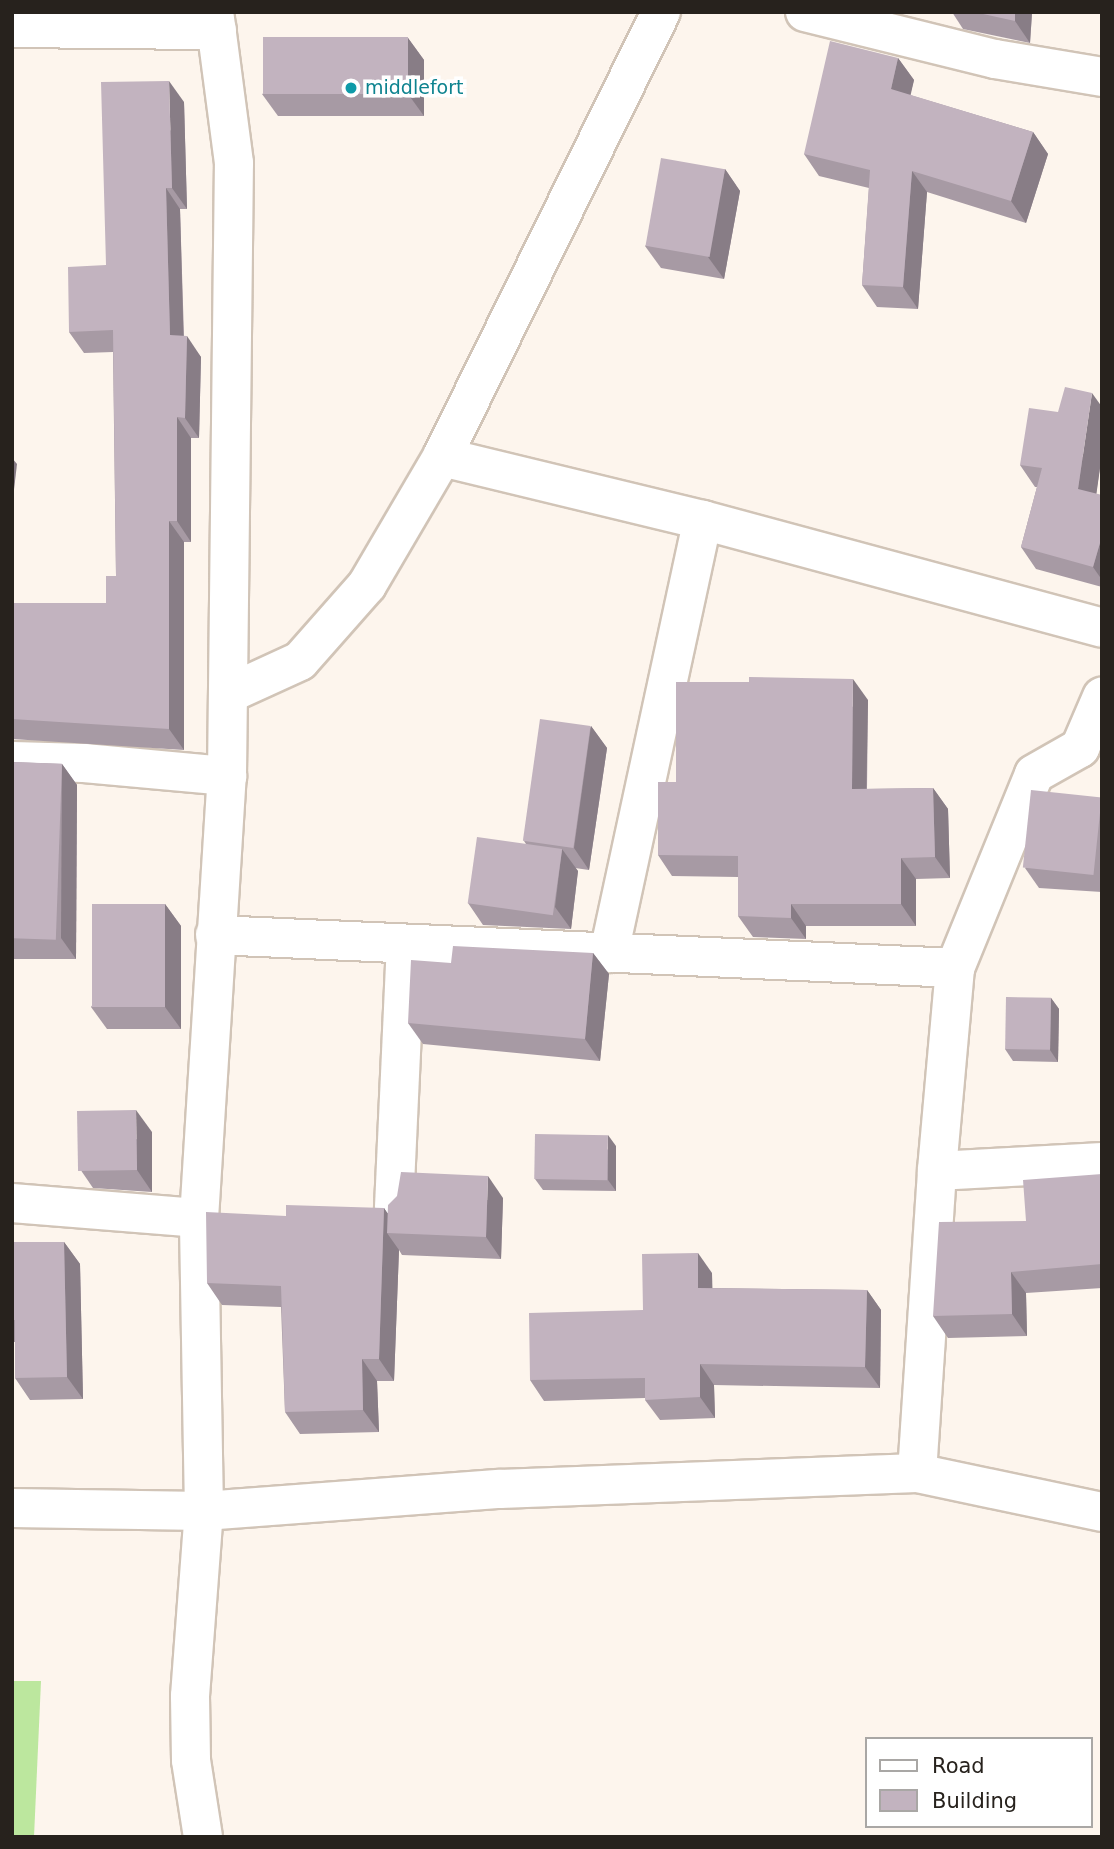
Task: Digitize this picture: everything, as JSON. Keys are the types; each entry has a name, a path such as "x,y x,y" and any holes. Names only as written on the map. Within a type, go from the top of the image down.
{"street":[{"path":"228,694 300,661 367,585 442,457 661,12"},
{"path":"805,12 995,59 1102,77"},
{"path":"12,28 215,21 234,163 227,776 198,1218 204,1511 190,1696 191,1760 203,1837"},
{"path":"442,457 703,520 1102,628"},
{"path":"609,953 703,520"},
{"path":"917,1473 937,1171 955,968 1034,774 1091,753 1102,697"},
{"path":"12,761 84,763 227,776"},
{"path":"215,935 955,968"},
{"path":"394,1207 406,944"},
{"path":"937,1171 1102,1162"},
{"path":"12,1203 198,1218"},
{"path":"12,1508 204,1511 500,1489 917,1473 1102,1512"}],"green space":[{"path":"12,1681 41,1681 34,1837 12,1837"}],"building":[{"path":"974,12 1015,12 1015,21"},
{"path":"263,37 408,37 408,94 263,94"},
{"path":"830,41 898,58 891,89 1033,132 1011,201 912,171 903,287 862,285 870,170 804,154"},
{"path":"169,81 172,188 166,188 170,335 187,336 185,418 177,417 177,521 169,521 169,729 12,719 12,603 106,603 106,576 116,576 113,330 69,332 68,267 106,265 101,82"},
{"path":"661,158 725,169 710,257 646,246"},
{"path":"1065,387 1092,393 1078,489 1102,495 1102,536 1093,567 1021,547 1042,468 1020,465 1029,408 1058,412"},
{"path":"749,677 853,679 852,789 933,788 935,857 901,858 901,904 791,904 791,918 738,916 738,856 658,855 658,782 676,782 676,682 749,682"},
{"path":"540,719 591,726 573,848 523,841"},
{"path":"12,762 62,764 56,940 12,938"},
{"path":"1031,790 1102,797 1093,875 1023,868"},
{"path":"477,837 562,849 553,915 468,903"},
{"path":"92,904 165,904 165,1007 92,1007"},
{"path":"453,946 593,953 585,1039 408,1023 411,960 451,963"},
{"path":"1006,997 1051,998 1050,1050 1005,1049"},
{"path":"136,1110 137,1170 78,1171 77,1111"},
{"path":"535,1134 608,1135 607,1180 534,1179"},
{"path":"401,1172 488,1176 486,1237 387,1233 388,1205 397,1196"},
{"path":"1102,1174 1102,1264 1011,1272 1012,1314 933,1316 939,1222 1026,1221 1023,1180"},
{"path":"286,1205 384,1208 379,1359 362,1359 363,1410 285,1412 281,1286 207,1283 206,1212 286,1216"},
{"path":"12,1242 64,1242 67,1377 15,1378"},
{"path":"698,1253 698,1288 867,1290 865,1367 700,1364 700,1397 645,1400 645,1378 530,1380 529,1313 643,1310 642,1254"}],"place":[{"name":"middlefort","path":"351,88"}]}
